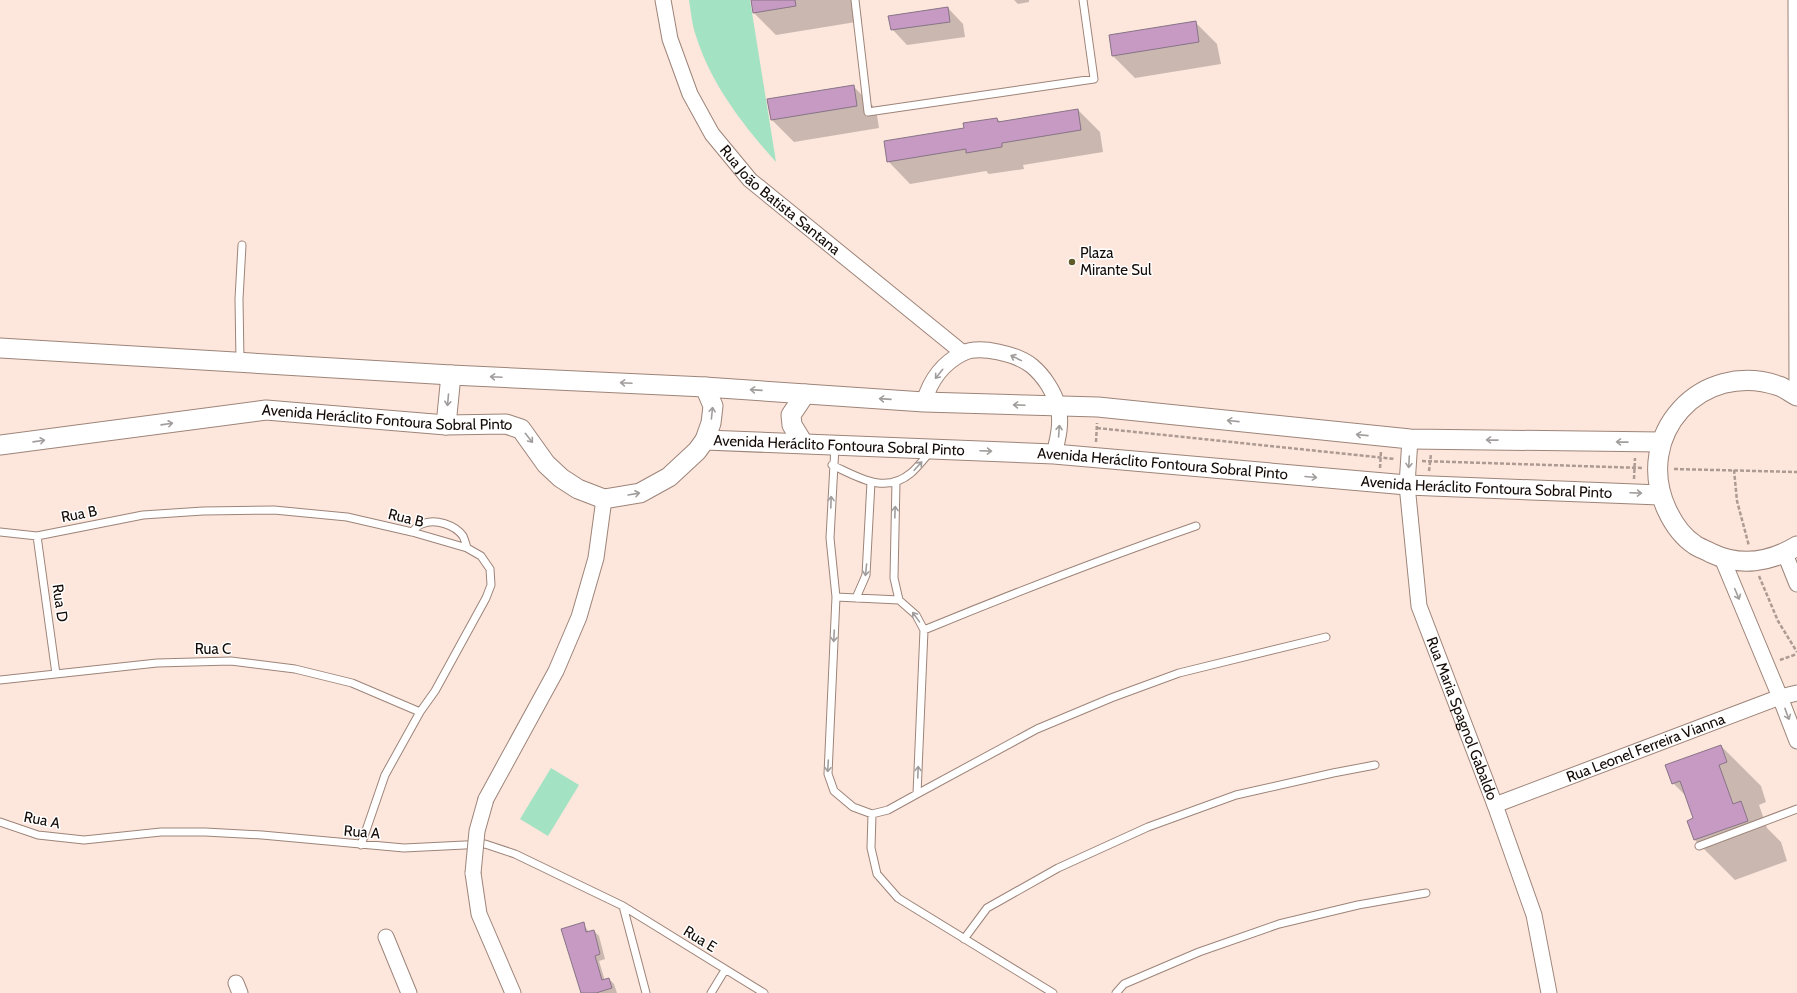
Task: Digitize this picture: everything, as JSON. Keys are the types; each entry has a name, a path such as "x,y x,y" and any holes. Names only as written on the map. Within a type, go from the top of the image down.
{"street":[{"name":"Rua João Batista Santana","path":"662,0 670,38 690,94 712,134 750,180 963,353"},
{"path":"1796,0 1797,396 1779,386 1751,380 1722,384 1695,396 1674,416 1661,442 1657,468 1660,494 1673,522 1694,544 1722,558 1753,562 1769,559 1791,550 1797,584"},
{"path":"0,348 240,361 451,375 705,387 924,402 1098,407 1410,439 1661,442"},
{"path":"924,402 929,386 942,369 963,353 983,349 1010,355 1031,366 1048,384 1058,407 1060,432 1054,454"},
{"path":"446,425 451,375"},
{"path":"704,440 711,423 713,406 705,387"},
{"path":"803,443 792,425 791,415 806,394"},
{"name":"Avenida Heráclito Fontoura Sobral Pinto","path":"0,445 266,410 446,425 506,424 521,429 546,464 561,478 578,489 604,499 640,493 669,477 697,451 704,440 1054,454 1407,485 1660,494"},
{"name":"Rua Maria Spagnol Gabaldo","path":"1410,439 1407,485 1419,606 1495,804 1534,915 1548,993"},
{"path":"513,993 479,914 473,873 477,831 486,799 556,671 579,617 596,558 604,499"},
{"path":"1722,558 1797,741"},
{"name":"Rua Leonel Ferreira Vianna","path":"1495,804 1780,697 1797,693"},
{"path":"386,937 409,993"}],"lane":[{"path":"855,0 868,112 1094,79 1084,0"},
{"path":"240,361 239,299 242,245"},
{"path":"835,445 832,465 830,538 836,597 828,774 834,791 853,807 872,814 888,810 1037,729 1111,698 1179,673 1326,637"},
{"path":"832,465 871,482 883,485 896,482 911,474 933,449"},
{"path":"856,598 866,575 871,482"},
{"path":"896,482 894,578 899,600 916,615 924,630 917,794"},
{"name":"Rua B","path":"0,532 37,536 143,515 234,510 274,510 347,517 412,532 467,548 481,556 490,569 492,585 435,691 420,712 385,775 361,845"},
{"path":"412,532 422,524 434,522 445,524 455,529 464,537 467,548"},
{"path":"924,630 1106,557 1196,526"},
{"name":"Rua D","path":"37,536 56,674"},
{"path":"836,597 899,600"},
{"name":"Rua C","path":"0,680 157,663 232,661 295,669 352,683 420,712"},
{"path":"964,939 987,908 1058,868 1148,827 1236,795 1375,765"},
{"path":"1700,846 1797,809"},
{"path":"872,814 871,848 877,874 898,898 1053,993"},
{"name":"Rua A","path":"0,822 38,835 84,840 161,832 205,832 262,835 404,848 485,844 515,854 623,906"},
{"path":"1116,993 1124,984 1172,963 1279,924 1358,905 1426,893"},
{"path":"623,906 646,993"},
{"name":"Rua E","path":"623,906 764,993"},
{"path":"711,993 725,970"}],"path":[{"path":"1095,458 1098,407"},
{"path":"1380,483 1382,437"},
{"path":"1428,486 1432,439"},
{"path":"1634,493 1636,442"}],"green space":[{"path":"689,0 750,0 776,162 740,119 710,71 702,54 695,32"},
{"path":"551,768 579,785 548,836 520,819"}],"building":[{"path":"751,0 795,0 796,6 753,13"},
{"path":"948,7 950,22 891,30 888,16"},
{"path":"1196,21 1199,42 1112,56 1109,35"},
{"path":"854,85 857,106 771,120 767,99"},
{"path":"1078,109 1081,130 1002,143 1002,147 966,153 966,149 887,162 884,141 964,128 963,123 997,118 998,122"},
{"path":"1721,745 1727,762 1719,765 1733,804 1741,801 1748,821 1694,840 1687,821 1693,818 1680,781 1672,784 1665,765"},
{"path":"584,922 586,932 594,930 600,954 595,956 602,980 609,978 612,988 596,993 581,993 561,929"}],"place":[{"name":"Plaza Mirante Sul","path":"1072,262"}]}
